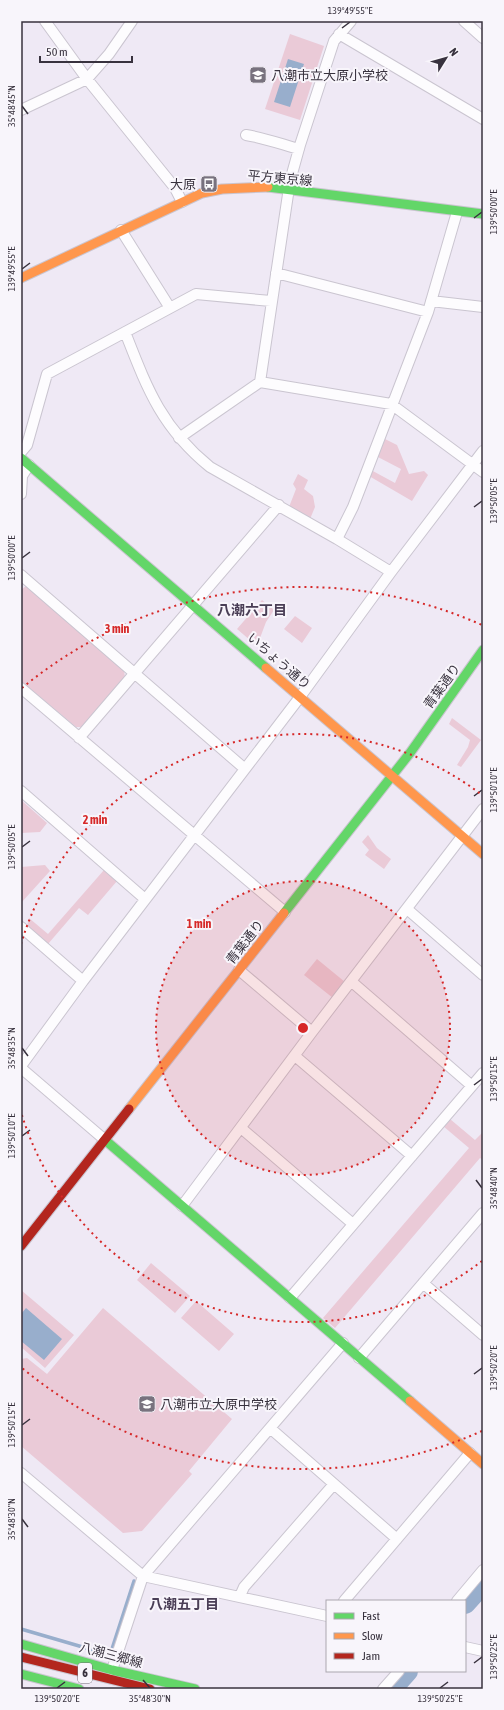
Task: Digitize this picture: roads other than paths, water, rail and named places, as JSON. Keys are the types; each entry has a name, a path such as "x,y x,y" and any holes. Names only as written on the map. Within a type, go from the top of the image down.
{"main road":[{"name":"平方東京線","path":"21,278 182,202 202,194 222,189 265,188 483,214"},
{"name":"いちょう通り","path":"21,458 483,854"},
{"name":"青葉通り","path":"21,1246 392,776 483,650"},
{"path":"105,1140 483,1464"},
{"name":"八潮三郷線","path":"21,1644 112,1670 195,1689"},
{"name":"6","path":"21,1657 150,1689"},
{"name":"6","path":"21,1674 79,1689"}],"street":[{"path":"45,21 87,79 166,176 175,188 182,202"},
{"path":"21,110 87,79 109,54 132,21"},
{"path":"260,382 288,191 299,149 334,41 351,21"},
{"path":"464,21 483,38"},
{"path":"339,34 482,116"},
{"path":"246,135 272,140 278,144 299,149"},
{"path":"337,538 353,507 428,312 457,212"},
{"path":"121,230 170,308"},
{"path":"276,273 428,312"},
{"path":"21,452 27,445 47,374 196,294 271,301"},
{"path":"432,301 483,307"},
{"path":"125,332 144,380 160,413 180,438 210,467 337,538 391,572"},
{"path":"180,438 260,382 392,404 483,472"},
{"path":"105,1140 21,1067 83,981 300,697 391,572 483,451"},
{"path":"21,494 22,476 29,465"},
{"path":"80,738 279,505"},
{"path":"21,575 245,769"},
{"path":"21,688 285,912"},
{"path":"21,791 146,899"},
{"path":"182,1206 312,1032 352,982 483,809"},
{"path":"407,910 483,975"},
{"path":"21,927 83,981"},
{"path":"239,970 312,1032"},
{"path":"352,982 472,1086"},
{"path":"295,1056 412,1156"},
{"path":"290,1298 483,1073"},
{"path":"241,1128 353,1224"},
{"path":"359,1358 482,1215"},
{"path":"422,1283 483,1335"},
{"path":"112,1670 143,1576 342,1343"},
{"path":"270,1428 397,1539"},
{"path":"345,1600 470,1452"},
{"path":"21,1472 143,1576 326,1616"},
{"path":"240,1596 244,1587 334,1484"},
{"path":"458,1600 483,1570"},
{"path":"466,1647 483,1651"},
{"path":"385,1687 398,1672"}],"water":[{"path":"288,59 304,64 290,107 274,102"},
{"path":"26,1308 62,1339 44,1360 21,1341 21,1314"}],"waterway":[{"path":"21,1629 110,1655 134,1581"},
{"path":"466,1602 483,1583"},
{"path":"391,1689 406,1672"}],"place":[{"name":"八潮市立大原小学校","path":"258,75"},
{"name":"大原","path":"209,184"},
{"name":"八潮市立大原中学校","path":"147,1404"}],"district":[{"name":"八潮六丁目","path":"252,610"},
{"name":"八潮五丁目","path":"184,1604"}]}
